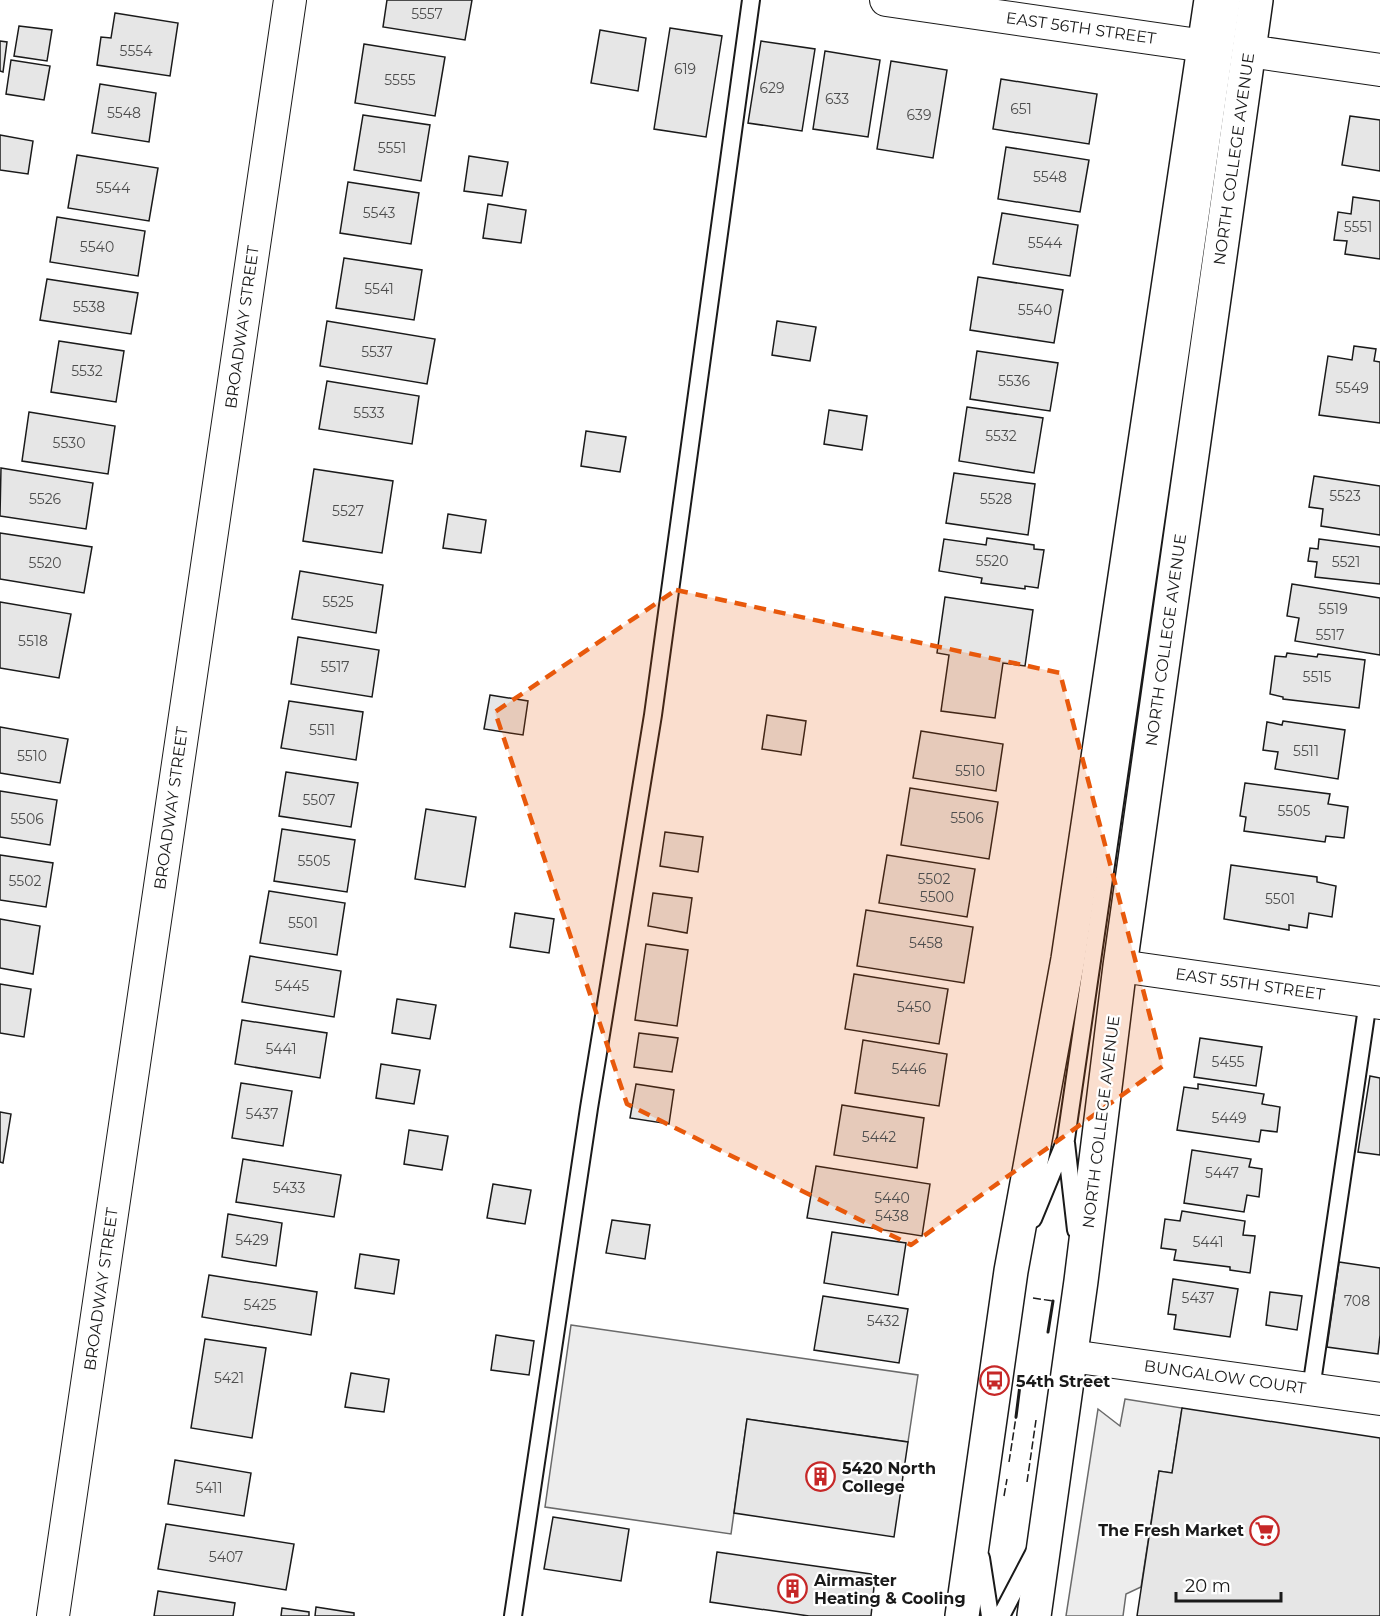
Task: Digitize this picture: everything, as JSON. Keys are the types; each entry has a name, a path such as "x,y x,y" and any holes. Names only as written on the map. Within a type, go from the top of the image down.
{"main road":[{"name":"NORTH COLLEGE AVENUE","path":"962,1616 1011,1271 1068,959 1211,0"},
{"name":"NORTH COLLEGE AVENUE","path":"1034,1616 1081,1281 1120,966 1256,0"}],"street":[{"name":"BROADWAY STREET","path":"53,1616 290,0"},
{"name":"EAST 56TH STREET","path":"886,0 1205,46"},
{"path":"1249,51 1380,70"},
{"name":"EAST 55TH STREET","path":"1120,966 1374,1002"},
{"name":"BUNGALOW COURT","path":"1071,1356 1380,1399"}],"lane":[{"path":"513,1616 589,1108 653,715 751,0"},
{"name":"NORTH COLLEGE AVENUE","path":"1081,1281 1066,1139 1232,0"},
{"path":"1311,1389 1374,1002"},
{"name":"NORTH COLLEGE AVENUE","path":"1011,1271 1066,1139"},
{"name":"NORTH COLLEGE AVENUE","path":"975,1518 990,1616"},
{"name":"NORTH COLLEGE AVENUE","path":"1001,1616 1047,1528"}],"highlighted area":[{"path":"676,590 1060,673 1163,1066 911,1245 627,1104 495,712"}],"shaded area":[{"path":"571,1325 918,1375 908,1442 747,1419 731,1534 545,1507"},
{"path":"1125,1399 1182,1408 1172,1473 1159,1471 1141,1587 1126,1594 1123,1616 1066,1616 1098,1409 1120,1426"}],"building":[{"path":"387,0 472,0 465,40 383,27"},
{"path":"115,13 178,23 170,76 97,65 101,37 111,38"},
{"path":"19,26 52,30 47,61 14,56"},
{"path":"670,28 722,36 706,137 654,129"},
{"path":"600,30 646,38 638,91 591,83"},
{"path":"0,41 7,42 3,72 0,71"},
{"path":"761,41 815,49 802,131 748,123"},
{"path":"364,44 445,57 435,116 355,103"},
{"path":"825,51 880,60 868,137 813,129"},
{"path":"11,60 50,66 44,100 6,94"},
{"path":"891,61 947,70 933,158 877,149"},
{"path":"1001,79 1097,94 1089,144 993,129"},
{"path":"100,84 156,93 149,142 92,133"},
{"path":"363,115 430,125 421,181 354,170"},
{"path":"1350,116 1380,120 1380,171 1342,165"},
{"path":"0,135 33,141 28,174 0,170"},
{"path":"1006,147 1089,160 1080,212 998,199"},
{"path":"77,155 158,168 149,221 68,208"},
{"path":"469,156 508,162 502,196 464,191"},
{"path":"348,182 419,193 411,244 340,233"},
{"path":"1353,197 1380,201 1380,259 1345,254 1347,241 1334,240 1338,212 1351,214"},
{"path":"488,204 526,210 521,243 483,238"},
{"path":"1002,213 1078,225 1070,276 993,264"},
{"path":"57,217 145,231 138,276 50,262"},
{"path":"344,258 422,270 414,320 336,308"},
{"path":"978,277 1063,290 1054,343 970,330"},
{"path":"47,279 138,293 131,334 40,320"},
{"path":"327,321 435,339 427,384 320,366"},
{"path":"777,321 816,327 810,361 772,355"},
{"path":"59,341 124,351 116,402 51,392"},
{"path":"1354,346 1376,349 1374,361 1380,362 1380,423 1319,415 1328,356 1352,360"},
{"path":"977,351 1058,363 1050,411 970,399"},
{"path":"327,381 419,396 412,444 319,429"},
{"path":"967,407 1043,418 1034,473 959,461"},
{"path":"829,410 867,416 862,450 824,444"},
{"path":"29,412 115,426 108,474 22,461"},
{"path":"586,431 626,437 620,472 581,466"},
{"path":"1,468 93,483 86,529 0,516"},
{"path":"314,469 393,481 382,553 303,541"},
{"path":"954,473 1035,484 1028,535 946,523"},
{"path":"1314,476 1380,486 1380,535 1321,526 1323,509 1309,507"},
{"path":"448,514 486,520 481,553 443,548"},
{"path":"0,533 92,547 84,593 0,579"},
{"path":"987,538 1034,545 1034,549 1044,550 1038,588 1025,586 1025,589 981,583 982,578 939,571 944,539 986,545"},
{"path":"1319,539 1380,547 1380,584 1315,577 1317,562 1308,561 1310,548 1318,549"},
{"path":"300,571 383,585 376,633 292,619"},
{"path":"1292,584 1380,598 1380,655 1295,641 1299,618 1287,616"},
{"path":"945,597 1033,610 1025,666 1003,663 995,718 941,711 949,655 937,653"},
{"path":"0,602 71,614 59,678 0,668"},
{"path":"298,637 379,650 372,697 291,684"},
{"path":"1287,653 1365,660 1359,708 1283,699 1283,697 1270,694 1275,656 1286,657"},
{"path":"490,695 528,701 523,735 484,729"},
{"path":"289,701 363,712 356,760 281,748"},
{"path":"767,715 806,721 801,755 762,749"},
{"path":"1283,721 1345,730 1338,779 1275,769 1278,752 1263,750 1267,722 1282,725"},
{"path":"0,727 68,739 60,783 0,773"},
{"path":"921,731 1003,744 996,791 913,778"},
{"path":"286,772 358,783 351,827 279,816"},
{"path":"1245,783 1330,794 1328,804 1348,807 1344,838 1326,836 1325,842 1244,831 1246,817 1240,816"},
{"path":"910,788 998,802 989,859 901,845"},
{"path":"0,791 57,800 50,845 0,837"},
{"path":"426,809 476,817 465,887 415,879"},
{"path":"282,829 355,840 347,892 274,881"},
{"path":"665,832 703,837 698,872 660,866"},
{"path":"0,855 53,863 46,907 0,900"},
{"path":"887,855 975,869 967,917 879,903"},
{"path":"1231,865 1317,877 1317,882 1336,886 1332,917 1309,913 1307,928 1289,925 1289,930 1224,919"},
{"path":"269,891 345,903 337,955 260,943"},
{"path":"653,893 692,898 687,933 648,926"},
{"path":"866,910 973,927 964,983 857,966"},
{"path":"515,913 554,919 549,953 510,947"},
{"path":"0,919 40,926 33,974 0,968"},
{"path":"646,944 688,950 677,1026 635,1020"},
{"path":"250,956 341,971 334,1017 242,1002"},
{"path":"854,974 948,989 939,1044 845,1029"},
{"path":"0,984 31,989 24,1037 0,1033"},
{"path":"397,999 436,1005 430,1039 392,1033"},
{"path":"242,1020 327,1033 320,1078 235,1064"},
{"path":"639,1033 678,1038 672,1072 634,1067"},
{"path":"1200,1038 1262,1047 1256,1086 1194,1077"},
{"path":"863,1040 947,1054 939,1106 855,1093"},
{"path":"381,1064 420,1070 414,1104 376,1098"},
{"path":"1370,1076 1380,1078 1380,1155 1358,1152"},
{"path":"241,1083 292,1091 283,1146 232,1138"},
{"path":"636,1084 674,1090 669,1124 630,1118"},
{"path":"1198,1084 1264,1094 1262,1104 1280,1107 1277,1132 1261,1130 1259,1142 1177,1130 1184,1087 1198,1089"},
{"path":"842,1105 924,1118 917,1168 834,1155"},
{"path":"0,1112 11,1114 3,1163 0,1162"},
{"path":"409,1130 448,1136 442,1170 404,1164"},
{"path":"1192,1150 1251,1159 1249,1167 1262,1169 1259,1197 1247,1195 1244,1212 1184,1203"},
{"path":"243,1159 341,1175 334,1217 236,1202"},
{"path":"816,1166 930,1184 922,1236 807,1218"},
{"path":"493,1184 531,1190 525,1224 487,1218"},
{"path":"1182,1211 1245,1221 1243,1235 1255,1236 1250,1273 1230,1270 1230,1267 1174,1260 1176,1250 1161,1248 1165,1219 1180,1221"},
{"path":"228,1214 282,1223 276,1266 222,1257"},
{"path":"612,1220 650,1225 645,1259 606,1253"},
{"path":"832,1232 906,1243 898,1295 824,1283"},
{"path":"360,1254 399,1260 394,1294 355,1288"},
{"path":"1339,1262 1380,1268 1378,1354 1327,1347"},
{"path":"209,1275 317,1292 311,1335 202,1317"},
{"path":"1173,1279 1238,1289 1230,1337 1174,1329 1176,1315 1168,1314"},
{"path":"1270,1292 1302,1296 1297,1330 1266,1325"},
{"path":"823,1296 908,1309 899,1363 814,1350"},
{"path":"496,1335 534,1341 529,1375 491,1370"},
{"path":"205,1339 266,1348 252,1438 191,1428"},
{"path":"351,1373 389,1379 384,1412 345,1407"},
{"name":"The Fresh Market","path":"1182,1408 1380,1438 1380,1616 1137,1616 1159,1471 1172,1473"},
{"name":"5420 North College","path":"747,1419 908,1442 894,1537 734,1513"},
{"path":"175,1460 251,1473 244,1516 168,1504"},
{"path":"553,1517 629,1529 621,1581 544,1569"},
{"path":"166,1524 294,1544 286,1590 158,1569"},
{"name":"Airmaster Heating & Cooling","path":"717,1552 871,1574 875,1577 871,1616 809,1616 710,1602"},
{"path":"158,1591 235,1603 233,1616 154,1616"},
{"path":"316,1607 354,1613 354,1616 315,1616"},
{"path":"282,1608 309,1612 309,1616 281,1616"}],"fence":[{"path":"1033,1298 1053,1301"},
{"path":"1009,1462 1016,1417"},
{"path":"1027,1482 1036,1420"},
{"path":"1004,1496 1007,1479"}],"wall":[{"path":"1048,1332 1053,1301"},
{"path":"1016,1417 1020,1385"}],"place":[{"name":"54th Street","path":"995,1381"},
{"name":"5420 North College","path":"821,1477"},
{"name":"The Fresh Market","path":"1265,1530"},
{"name":"Airmaster Heating & Cooling","path":"793,1589"}]}
